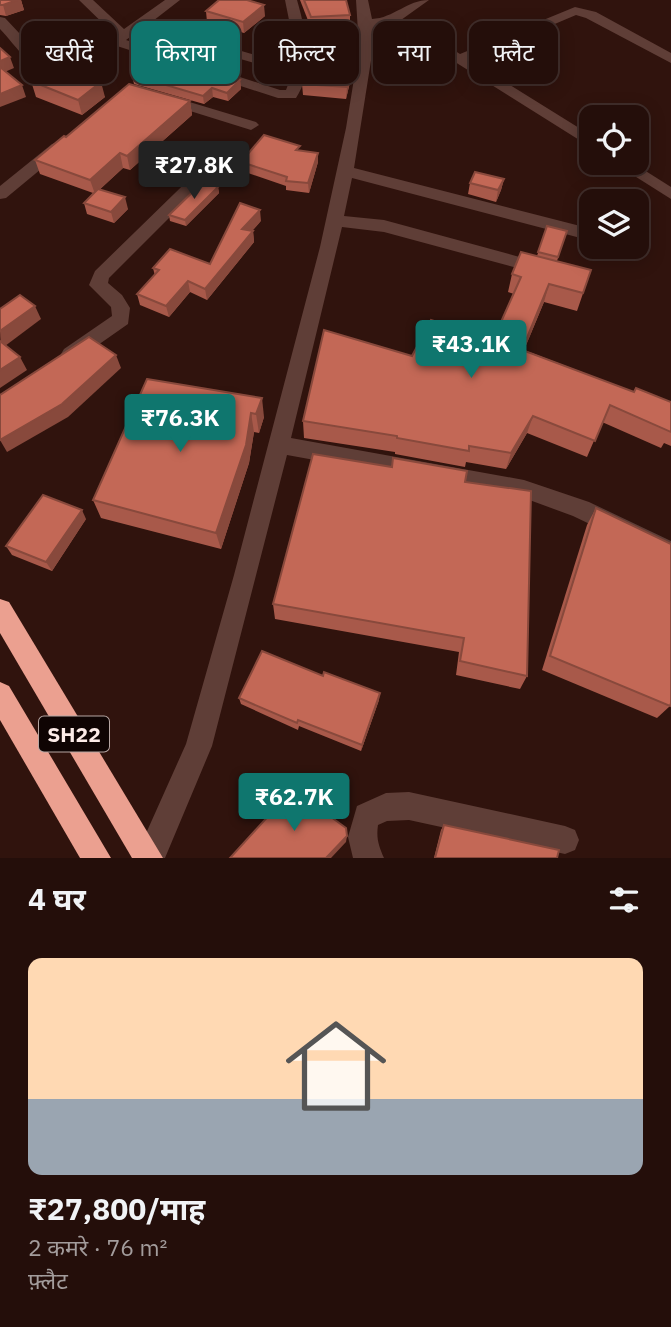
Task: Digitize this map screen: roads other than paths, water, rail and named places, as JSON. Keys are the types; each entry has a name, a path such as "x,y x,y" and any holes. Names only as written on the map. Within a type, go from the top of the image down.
{"highway":[{"name":"SH22","path":"0,610 149,858"},
{"name":"SH22","path":"0,695 96,858"}],"street":[{"path":"85,0 120,38 284,95 291,95 296,84"},
{"path":"144,21 174,0"},
{"path":"291,0 296,21"},
{"path":"149,858 199,746 279,445 355,128 366,48 362,0"},
{"path":"390,21 403,5 423,0"},
{"path":"552,0 591,15 671,59"},
{"path":"459,59 575,11"},
{"path":"0,21 47,71 65,71 131,30"},
{"path":"366,23 373,23"},
{"path":"455,56 579,136"},
{"path":"151,94 251,125"},
{"path":"0,194 72,135"},
{"path":"57,365 121,319 124,311 121,304 102,289 97,280 220,158"},
{"path":"345,172 579,232"},
{"path":"641,175 671,194"},
{"path":"334,221 384,226 558,273"},
{"path":"279,445 544,494 580,506 671,553"},
{"path":"364,856 362,831 367,816 386,807 410,806 565,840"}]}
